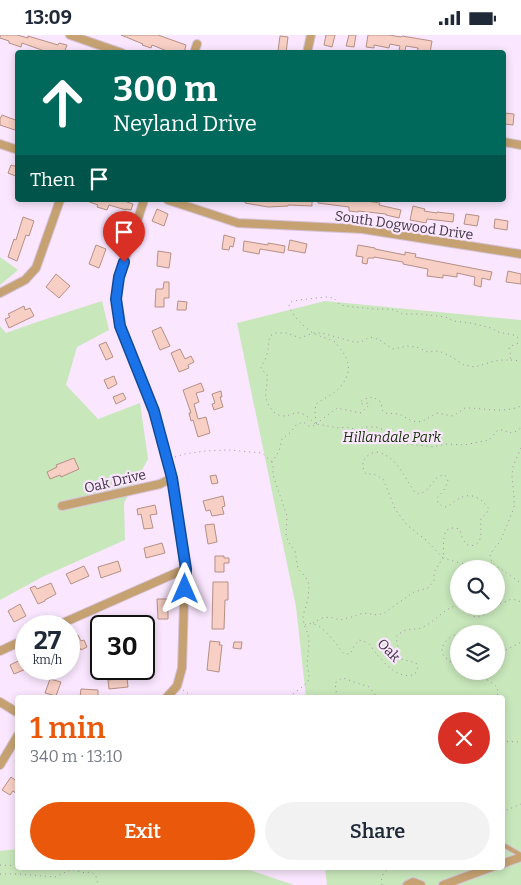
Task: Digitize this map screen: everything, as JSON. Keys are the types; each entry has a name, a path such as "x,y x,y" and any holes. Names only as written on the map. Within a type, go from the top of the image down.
{"street":[{"path":"70,35 113,50"},
{"path":"308,50 310,35"},
{"path":"195,50 197,44"},
{"path":"506,142 521,145"},
{"path":"0,144 15,149"},
{"path":"0,293 25,280 36,268 59,202"},
{"path":"143,202 119,277 116,299 120,326 154,411 172,478 186,569 182,668 177,686 169,695"},
{"name":"South Dogwood Drive","path":"174,202 238,223 362,229 521,254"},
{"name":"Oak Drive","path":"62,506 160,484 172,478"},
{"path":"80,615 186,569"},
{"path":"0,651 15,644"},
{"path":"0,702 15,711"},
{"path":"0,765 15,740"},
{"path":"505,863 521,856"},
{"path":"443,885 482,870"},
{"path":"406,885 414,882 421,885"}],"lane":[{"path":"505,846 521,856"}],"path":[{"path":"316,424 316,404 342,385 348,373 349,365 335,343 314,333 294,315 289,308 291,302 308,298 326,297 334,299 340,305 391,309 403,314 446,317 453,321 471,323 514,335 521,341 509,348 510,360"},
{"path":"521,361 491,361 475,367 464,365 439,351 428,352 416,347 407,346 393,349 378,339 370,337 360,342 354,342 322,333 314,333 300,338 287,333 275,333 270,336 266,358 261,368 268,379 266,395 270,409 277,415 284,416 299,413 305,415 316,424 338,428 358,429 376,427 387,431 407,444 434,447 445,444 464,445 489,439 498,430 504,430 509,433 518,431 521,427"},
{"path":"272,462 282,439 296,425 303,422 308,426 313,426 337,408 362,413 369,405 368,403 361,404 361,401 364,399 374,397 381,402 385,413 399,414 417,422 424,421 437,413 453,416 470,407 500,411 515,409 521,406"},
{"path":"491,560 490,556 500,542 514,508 513,466 521,448"},
{"path":"167,459 199,452 229,450 262,453 272,462 274,467 273,475 287,516 286,536 295,551 298,569 305,576 309,584 308,599 303,616 309,643 308,682 292,695"},
{"path":"304,625 322,618 330,617 340,620 363,613 378,615 384,613 414,593 431,586 434,581 434,572 443,558 444,534 448,529 454,527 459,529 464,541 473,546 479,542 481,537 481,518 489,509 485,503 475,497 466,495 447,507 442,507 438,503 437,498 447,485 448,481 445,475 438,477 427,491 418,494 390,458 377,452 371,453 363,461 363,469 366,474 374,474 383,479 395,509 407,525 426,540 443,558 450,560"},
{"path":"505,572 521,583"},
{"path":"505,601 515,599 521,602"},
{"name":"Oak","path":"312,623 330,637 343,653 351,653 359,640 364,641 370,644 389,668 410,677 415,674 418,667 416,663 401,659 396,637 408,629 421,629 427,626 436,617 450,608"},
{"path":"471,615 477,617 484,615"},
{"path":"450,637 442,647 443,655 450,660"},
{"path":"505,650 521,642"},
{"path":"337,695 335,683 343,679 369,687 375,695"},
{"path":"488,680 497,687 497,695"},
{"path":"177,686 190,695"},
{"path":"505,741 521,741"},
{"path":"505,810 521,804"},
{"path":"0,865 15,866"},
{"path":"0,874 55,877 74,870 93,873 96,875 98,885"},
{"path":"382,885 381,877 388,870"}],"green space":[{"path":"0,257 18,270 0,285"},
{"path":"102,301 109,330 77,347 66,385 98,419 140,403 148,459 124,503 125,540 44,576 0,600 0,326 6,333"},
{"name":"Hillandale Park","path":"325,301 521,320 521,885 327,885 325,870 505,870 505,695 306,695 296,607 237,323"},
{"path":"15,849 15,870 250,870 294,885 0,885 0,851"}],"building":[{"path":"0,35 17,35 28,38 28,36 58,45 59,43 67,45 65,50 42,50 22,43 21,47 0,38"},
{"path":"121,35 158,35 186,45 185,50 164,50 152,45 151,48"},
{"path":"326,35 335,35 332,47 324,45"},
{"path":"349,35 356,35 354,47 346,46"},
{"path":"368,35 402,36 432,41 430,50 418,50 418,48 406,46 405,50 399,50 400,46 390,44 389,48 374,45 374,48 366,47"},
{"path":"280,36 288,37 286,50 278,50"},
{"path":"506,113 514,114 513,125 506,124"},
{"path":"2,115 15,120 15,130 0,125"},
{"path":"11,165 15,166 15,176 8,173"},
{"path":"90,202 127,202 133,204 131,210 109,205 107,210 97,207 98,205"},
{"path":"312,202 312,206 288,205 268,207 245,203"},
{"path":"373,202 401,210 399,218 386,214 349,211 349,207 318,203"},
{"path":"413,206 425,209 424,211 454,214 453,222 427,219 426,223 410,220"},
{"path":"157,209 168,214 164,226 152,221"},
{"path":"466,214 479,216 477,226 464,224"},
{"path":"23,217 34,221 29,236 26,235 17,261 8,257 14,239 16,240"},
{"path":"495,219 508,221 507,230 494,228"},
{"path":"224,235 235,238 233,247 230,246 229,250 222,249"},
{"path":"290,240 307,244 305,253 288,250"},
{"path":"244,241 285,246 284,253 260,249 259,254 243,251"},
{"path":"96,245 106,249 99,268 89,264"},
{"path":"358,245 405,255 405,252 416,254 415,257 492,272 490,280 482,278 481,287 474,285 475,277 457,273 457,277 443,275 443,278 427,276 428,269 403,264 403,262 374,257 368,258 367,264 362,263 363,257 356,256"},
{"path":"158,251 171,253 169,268 157,266"},
{"path":"508,271 521,274 521,284 506,282"},
{"path":"56,274 70,286 59,298 46,287"},
{"path":"164,282 169,282 169,298 164,298 164,307 155,307 156,289 163,289"},
{"path":"178,301 187,302 186,310 177,310"},
{"path":"24,306 25,310 30,308 34,316 9,328 5,319 10,317 8,314"},
{"path":"161,327 170,346 160,350 152,331"},
{"path":"106,342 113,357 106,360 99,345"},
{"path":"180,349 185,359 191,356 194,362 188,365 189,368 179,372 171,353"},
{"path":"114,376 117,384 108,389 104,380"},
{"path":"201,383 204,391 196,393 199,402 194,404 198,419 206,417 210,433 198,437 193,420 191,421 189,413 191,413 183,390"},
{"path":"221,391 222,397 220,397 223,407 214,410 212,404 215,403 212,394"},
{"path":"123,393 126,399 116,404 113,397"},
{"path":"74,458 79,469 61,477 60,475 50,479 47,472 57,467 56,465"},
{"path":"216,475 218,483 212,484 210,476"},
{"path":"223,496 225,506 222,507 224,514 212,516 210,510 206,511 203,501"},
{"path":"155,505 157,514 150,515 153,528 144,529 141,514 138,515 137,509"},
{"path":"214,524 217,542 208,544 205,525"},
{"path":"162,543 165,553 146,558 144,548"},
{"path":"215,556 229,558 229,563 224,563 224,572 215,572"},
{"path":"118,561 121,571 101,578 98,567"},
{"path":"84,566 89,576 71,584 66,574"},
{"path":"213,582 228,582 228,600 225,600 224,629 212,629"},
{"path":"51,583 56,594 38,604 30,588 35,586 37,589"},
{"path":"157,599 168,599 168,619 158,619"},
{"path":"20,604 26,615 15,615 14,622 8,611"},
{"path":"80,639 81,641 84,640 87,647 81,650"},
{"path":"210,641 220,642 219,645 222,645 219,672 207,670"},
{"path":"234,642 242,642 241,649 233,648"},
{"path":"15,662 15,674 14,674 10,665"},
{"path":"50,680 61,682 56,695 45,693"},
{"path":"108,680 127,680 128,687 109,689"},
{"path":"81,689 98,690 98,695 80,695"},
{"path":"11,777 15,780 15,792 13,791 10,795 2,790"}],"route":[{"path":"124,262 116,290 120,326 154,411 172,478 186,569 185,589"}]}
